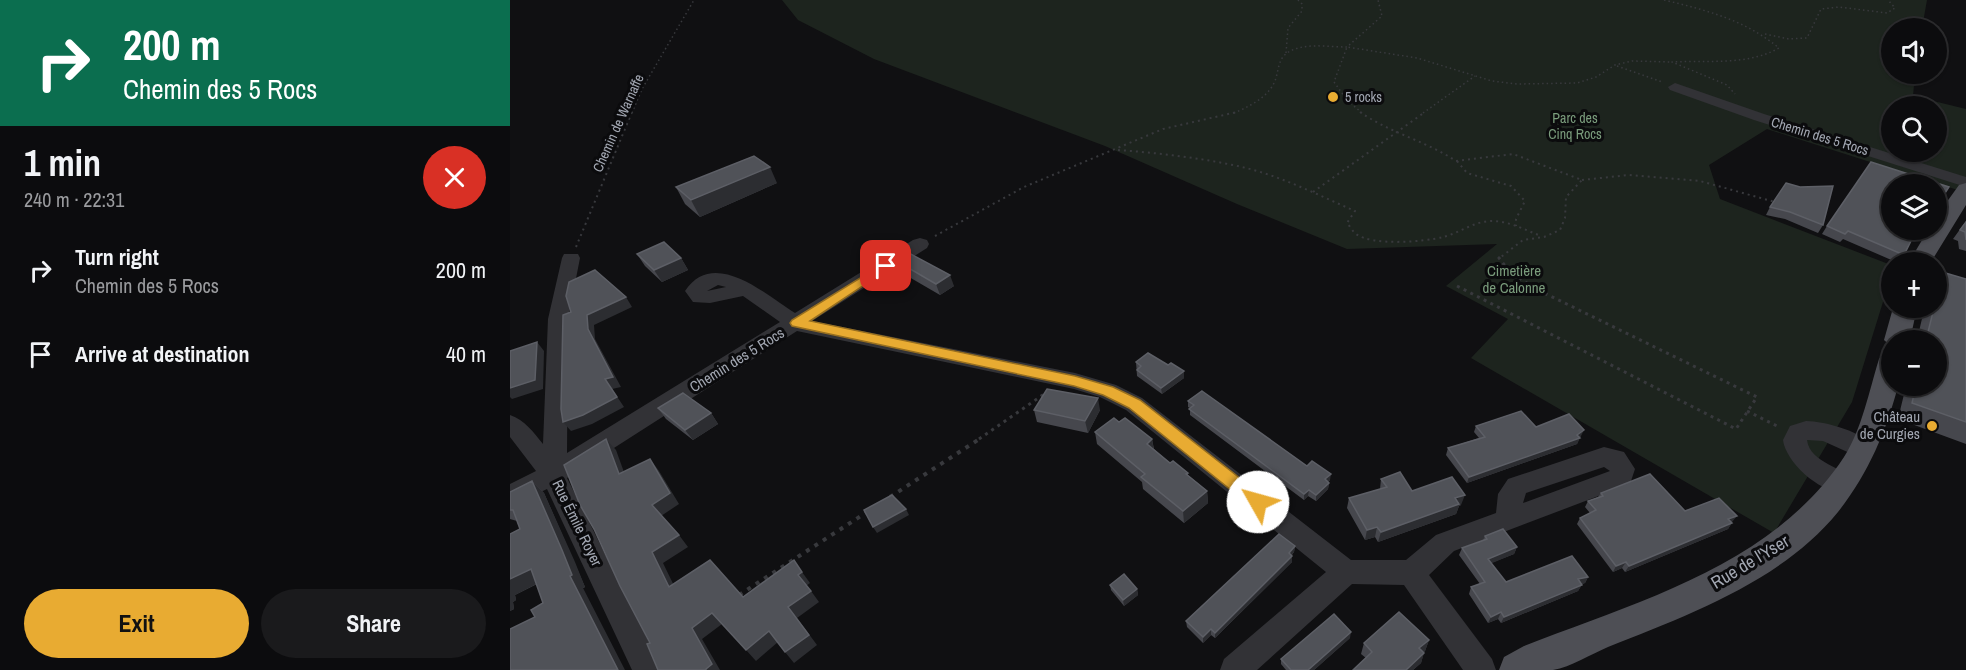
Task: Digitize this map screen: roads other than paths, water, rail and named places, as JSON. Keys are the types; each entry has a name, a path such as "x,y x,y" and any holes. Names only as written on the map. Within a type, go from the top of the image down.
{"main road":[{"path":"1925,252 1966,189"},
{"name":"Rue de l'Yser","path":"1517,670 1548,654 1701,591 1751,566 1789,540 1818,513 1841,484 1863,449 1882,396"}],"street":[{"name":"Chemin des 5 Rocs","path":"1675,87 1759,117 1966,182"},
{"name":"Chemin des 5 Rocs","path":"510,496 553,474 920,244"},
{"name":"Rue Émile Royer","path":"572,258 558,319 557,417 553,474 648,670"},
{"path":"744,289 797,323 1065,379 1108,391 1134,404 1346,572 1411,573 1445,543 1508,520"},
{"path":"510,424 521,433 553,474"},
{"path":"1841,484 1801,457 1795,442 1797,436 1809,430 1820,430 1863,449"},
{"path":"1235,670 1346,572"},
{"path":"1411,573 1481,670"}],"place":[{"name":"5 rocks","path":"1333,97"},
{"name":"Château de Curgies","path":"1932,426"}],"park label":[{"name":"Parc des Cinq Rocs","path":"1575,126"},
{"name":"Cimetière de Calonne","path":"1514,280"}]}
